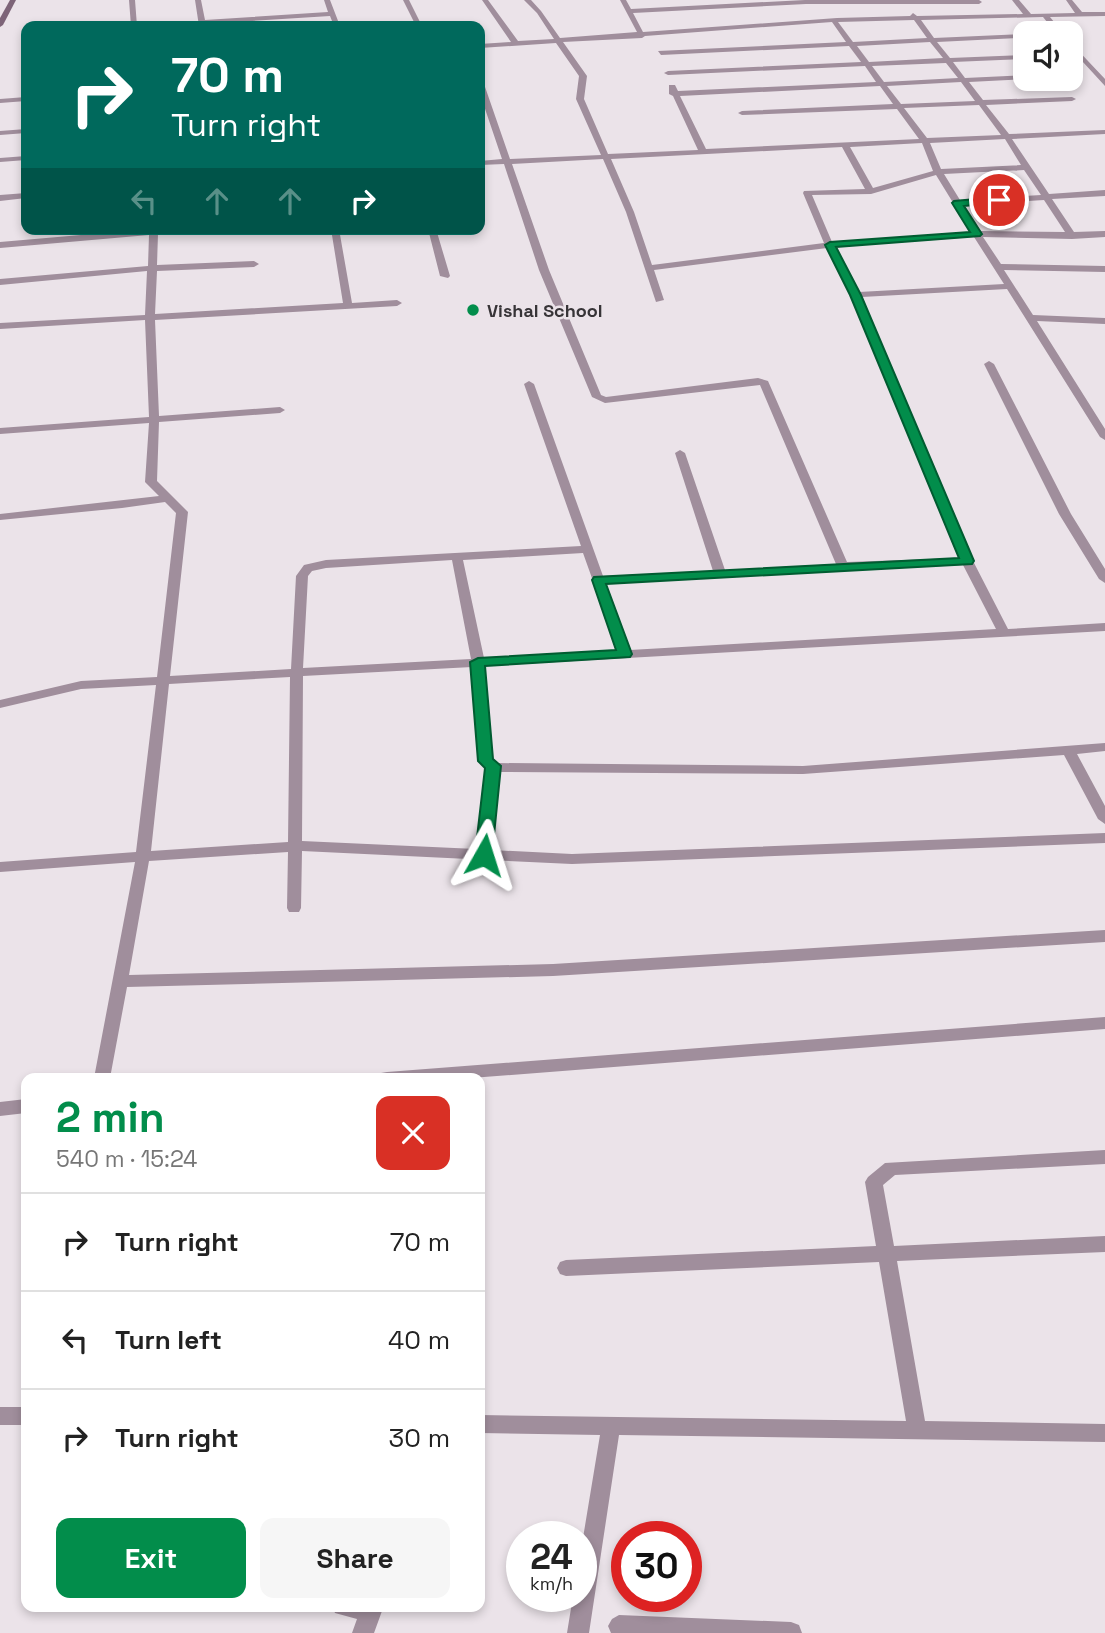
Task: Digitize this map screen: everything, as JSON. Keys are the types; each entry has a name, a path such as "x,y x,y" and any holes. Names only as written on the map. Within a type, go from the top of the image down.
{"street":[{"path":"0,25 13,0"},
{"path":"132,0 134,21"},
{"path":"198,0 202,21"},
{"path":"327,0 335,21"},
{"path":"406,0 416,21"},
{"path":"485,0 516,44"},
{"path":"527,0 583,76 580,99 608,157 659,300"},
{"path":"623,0 628,11 661,53 673,94 703,152"},
{"path":"1015,0 1029,16"},
{"path":"1069,0 1080,15"},
{"path":"628,11 806,2 979,1 992,17"},
{"path":"905,2 1007,137 1072,236"},
{"path":"241,21 333,14"},
{"path":"485,46 834,20 1105,14"},
{"path":"1045,16 1049,21"},
{"path":"834,20 925,141 938,172 1105,437"},
{"path":"661,53 1013,36"},
{"path":"668,73 1013,58"},
{"path":"1083,58 1105,83"},
{"path":"673,94 1013,78"},
{"path":"485,98 544,270 597,397 605,400 758,381 764,383 842,564 848,567"},
{"path":"0,101 21,99"},
{"path":"743,113 1072,99"},
{"path":"0,133 21,131"},
{"path":"485,163 1105,132"},
{"path":"845,145 871,191"},
{"path":"0,160 21,158"},
{"path":"1004,632 967,561 856,295 807,193 871,191 938,172 1026,167"},
{"path":"957,203 1105,193"},
{"path":"0,198 21,196"},
{"path":"648,268 760,250 977,234 1105,234"},
{"path":"0,245 111,235"},
{"path":"103,1073 144,856 182,512 151,482 154,420 150,316 155,235"},
{"path":"336,235 348,307"},
{"path":"434,235 445,276"},
{"path":"0,282 154,268 254,264"},
{"path":"998,267 1105,269"},
{"path":"856,295 1010,286"},
{"path":"0,326 397,303"},
{"path":"1029,318 1105,321"},
{"path":"989,364 1065,514 1105,579"},
{"path":"529,384 625,654"},
{"path":"0,431 280,410"},
{"path":"680,453 720,574"},
{"path":"0,517 166,498"},
{"path":"294,908 298,673 302,576 308,568 326,564 587,549"},
{"path":"457,558 478,662 486,761 493,766 803,770 1105,747"},
{"path":"598,580 967,561"},
{"path":"0,704 81,685 1105,627"},
{"path":"1068,750 1105,819"},
{"path":"484,855 493,766"},
{"path":"1,864 296,846 572,859 1105,838"},
{"path":"119,981 553,970 1105,936"},
{"path":"452,1073 1105,1023"},
{"path":"0,1109 21,1107"},
{"path":"917,1431 874,1182 891,1168 1105,1157"},
{"path":"566,1268 1105,1244"},
{"path":"0,1416 21,1416"},
{"path":"485,1424 1105,1433"},
{"path":"578,1633 611,1426"},
{"path":"363,1633 371,1612"},
{"path":"619,1626 791,1633"}],"place":[{"name":"Vishal School","path":"473,310"}],"route":[{"path":"484,855 493,766 486,761 478,662 625,654 598,580 967,561 856,295 830,245 977,234 957,203 999,200"}]}
